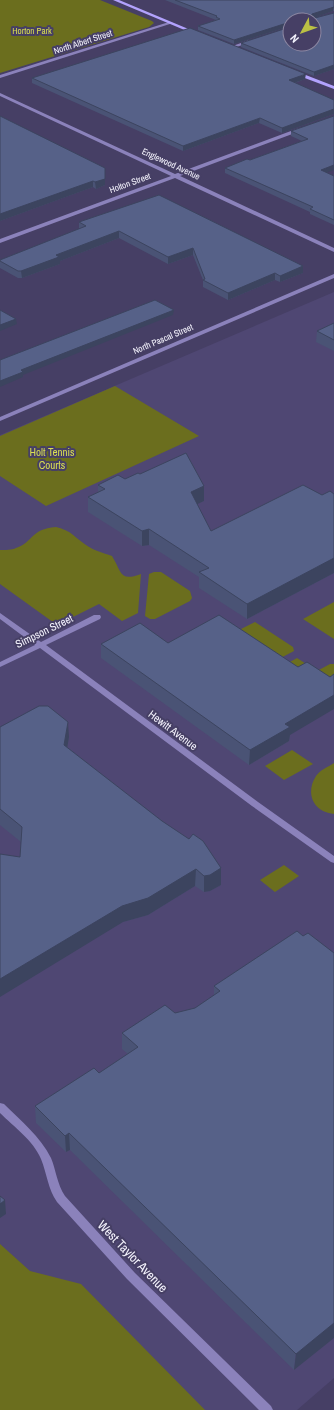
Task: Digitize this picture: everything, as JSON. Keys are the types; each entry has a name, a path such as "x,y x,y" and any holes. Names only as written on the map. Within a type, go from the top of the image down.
{"street":[{"path":"115,0 202,35"},
{"name":"North Albert Street","path":"0,77 171,23"},
{"path":"229,46 254,40"},
{"path":"229,46 243,51"},
{"path":"292,71 334,88"},
{"name":"Englewood Avenue","path":"0,94 334,250"},
{"name":"Holton Street","path":"0,241 305,128"},
{"name":"North Pascal Street","path":"0,419 334,276"},
{"name":"Hewitt Avenue","path":"0,615 254,804 334,860"},
{"name":"Simpson Street","path":"0,665 97,617"},
{"name":"West Taylor Avenue","path":"0,1107 36,1143 43,1153 47,1161 55,1191 61,1199 132,1276 267,1410"}],"shaded area":[{"path":"334,292 334,1378 297,1410 0,1410 0,435"}],"green space":[{"name":"Horton Park","path":"0,0 100,0 154,23 149,27 0,73"},
{"name":"Holt Tennis Courts","path":"115,386 199,436 46,506 0,476 0,436"},
{"path":"56,527 69,532 86,545 112,556 120,571 125,576 129,577 141,574 138,613 122,621 99,604 57,625 0,584 0,550 10,550 16,548 41,530"},
{"path":"161,572 190,591 192,598 190,601 155,619 150,619 145,616 149,574"},
{"path":"334,602 334,639 303,619"},
{"path":"255,622 293,647 294,651 273,662 231,634"},
{"path":"297,658 317,671 330,664 334,664 334,688 281,667"},
{"path":"292,750 313,764 284,780 265,766"},
{"path":"334,763 334,814 321,810 316,806 311,795 311,789 316,776 322,770"},
{"path":"284,865 299,876 275,892 260,880"},
{"path":"0,1244 30,1271 81,1284 205,1410 0,1410"}],"building":[{"path":"175,0 334,0 334,7 318,12 282,12 282,25 234,40 198,26 220,19 216,17 217,16"},
{"path":"334,13 334,65 314,72 241,43 282,30 282,52 322,52 322,16"},
{"path":"190,28 306,74 289,80 334,100 334,109 282,128 260,118 183,146 32,78"},
{"path":"0,116 105,168 105,179 95,182 93,181 0,214"},
{"path":"334,116 334,165 321,170 334,176 334,220 310,209 313,207 225,168 247,159 250,160 308,139 291,131"},
{"path":"159,195 303,266 280,276 275,273 228,293 203,280 205,279 193,248 168,257 119,231 56,255 59,257 21,271 18,271 0,261 86,226 79,222"},
{"path":"155,300 174,310 21,370 23,372 0,381 0,360"},
{"path":"0,310 16,319 0,325"},
{"path":"334,323 334,340 317,331"},
{"path":"186,453 204,486 191,492 211,531 303,485 322,495 330,491 334,494 334,558 247,604 199,572 209,568 149,529 142,531 88,497 105,489 98,485 118,475 125,479 138,473 140,474"},
{"path":"219,615 298,667 307,662 330,677 334,674 334,695 285,724 290,727 250,750 101,644 140,623 168,643"},
{"path":"39,706 48,706 68,722 64,745 162,821 189,839 193,834 203,841 221,868 210,875 204,876 196,869 148,898 122,906 0,979 0,854 20,857 22,827 0,809 0,727"},
{"path":"297,931 303,936 308,933 334,953 334,1323 296,1354 69,1133 65,1136 35,1106 94,1068 99,1073 138,1047 122,1033 165,1005 175,1013 195,1008 220,991 214,986"},
{"path":"0,1196 5,1200 0,1204"}]}
